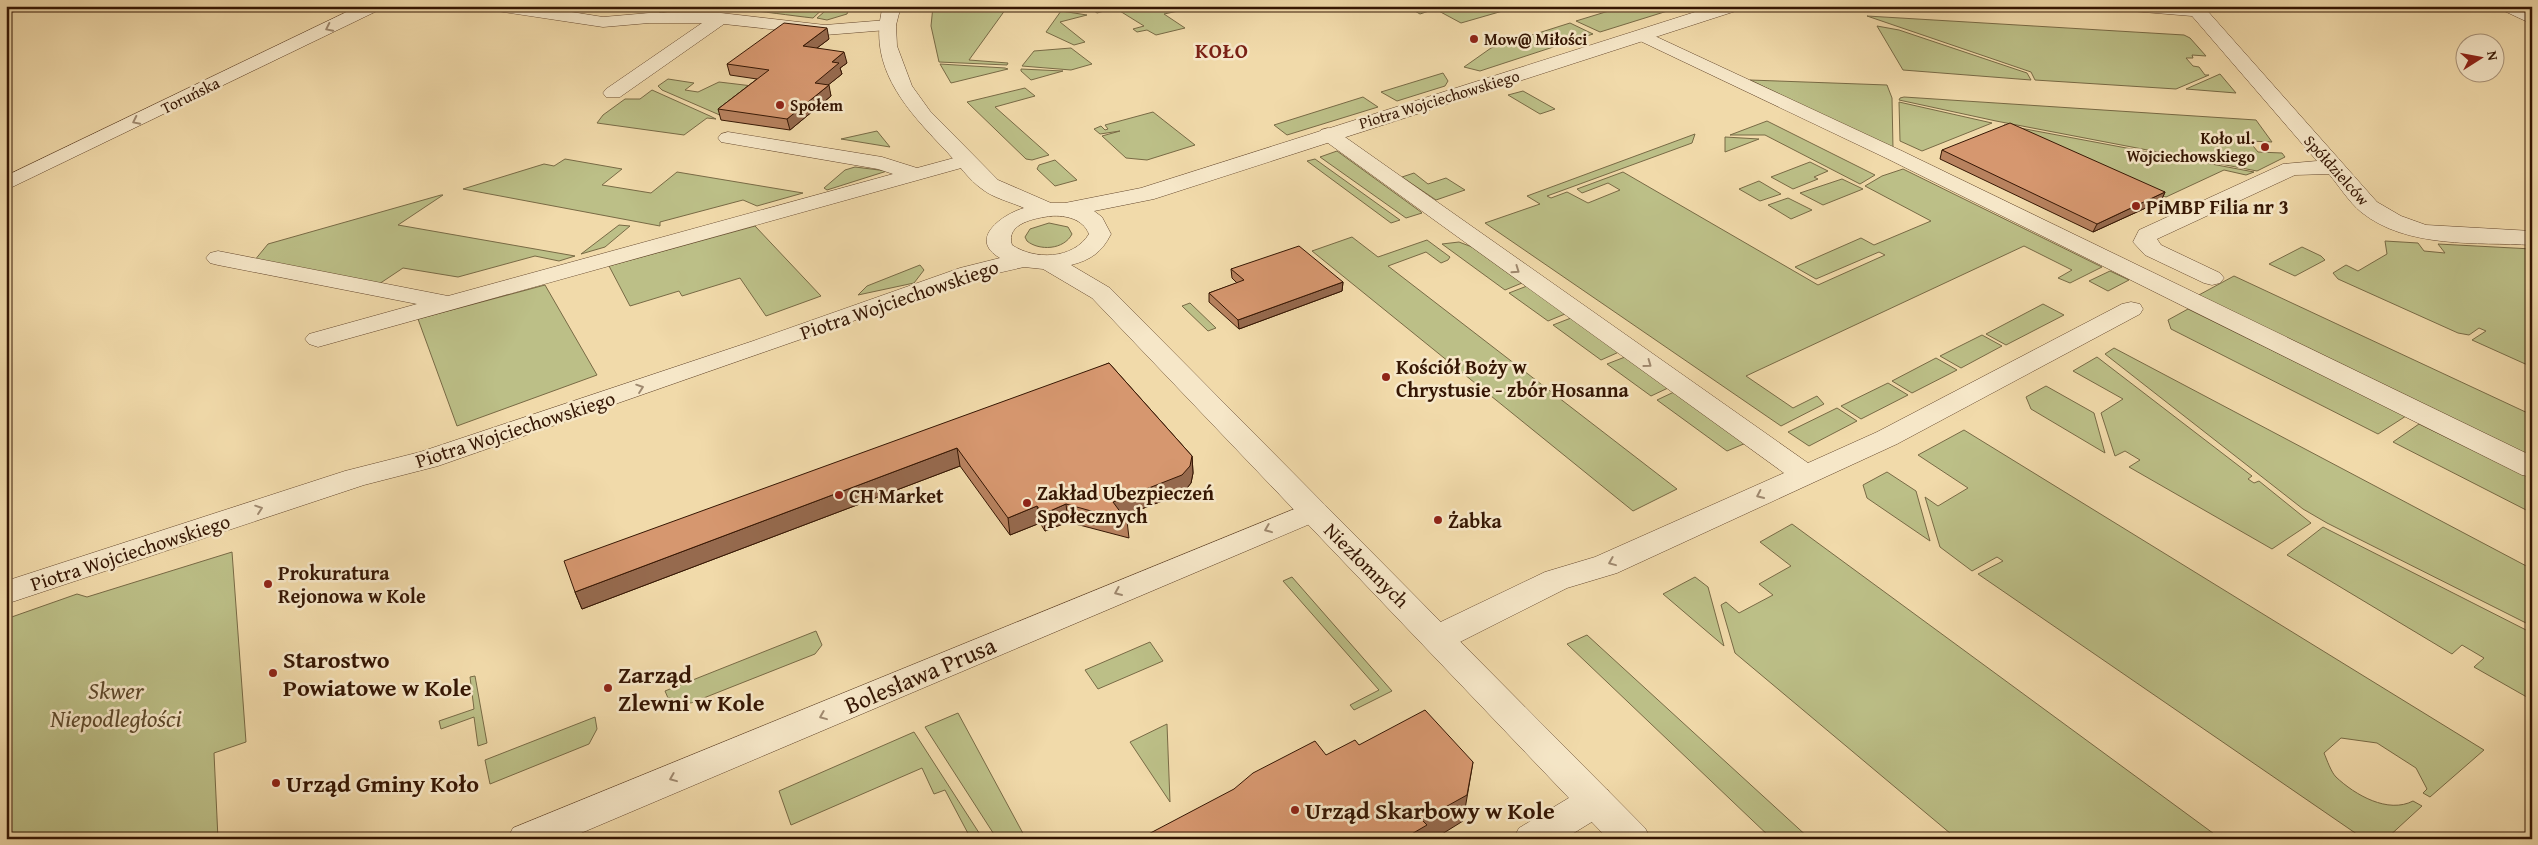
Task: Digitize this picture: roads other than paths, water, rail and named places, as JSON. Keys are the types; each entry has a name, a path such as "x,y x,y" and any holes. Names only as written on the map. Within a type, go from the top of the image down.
{"street":[{"path":"6,9 14,6"},
{"name":"Toruńska","path":"6,184 373,6"},
{"path":"497,6 611,21 649,18 721,18 825,30 887,25"},
{"path":"611,21 642,6"},
{"path":"892,6 887,25 888,46 892,64 903,87 923,115 990,185 1057,210 1087,216 1096,237 1101,292"},
{"name":"Piotra Wojciechowskiego","path":"1003,228 1022,216 1146,194 1328,134 1644,36 1733,6"},
{"path":"2131,6 2196,9"},
{"path":"2508,6 2532,18"},
{"name":"Spółdzielców","path":"2196,9 2369,207 2393,221 2423,232 2532,238"},
{"path":"613,93 721,18"},
{"path":"1644,36 1887,151 1930,174 2532,468"},
{"path":"1328,134 1804,474"},
{"path":"728,138 882,162 914,174"},
{"path":"318,339 446,302 965,161"},
{"path":"2212,278 2153,250 2145,242 2147,235 2291,169 2311,167 2334,168"},
{"path":"990,185 990,199 1003,228 999,236 999,243 1003,250 1022,260 1048,262"},
{"name":"Piotra Wojciechowskiego","path":"1048,262 1074,257 1146,194"},
{"path":"218,258 446,302"},
{"name":"Piotra Wojciechowskiego","path":"6,593 355,478 428,459 762,346 968,272 1022,260"},
{"name":"Niezłomnych","path":"1048,262 1101,292 1632,839"},
{"path":"1438,638 1556,580 1606,565 1887,438 2131,309"},
{"name":"Bolesława Prusa","path":"526,839 584,827 1314,511"},
{"path":"1532,839 1595,801"}],"place":[{"name":"Mow@ Miłości","path":"1474,39"},
{"name":"Społem","path":"780,105"},
{"name":"Koło ul. Wojciechowskiego","path":"2265,147"},
{"name":"PiMBP Filia nr 3","path":"2136,206"},
{"name":"Kościół Boży w Chrystusie - zbór Hosanna","path":"1386,377"},
{"name":"CH Market","path":"839,495"},
{"name":"Zakład Ubezpieczeń Społecznych","path":"1027,503"},
{"name":"Żabka","path":"1438,520"},
{"name":"Prokuratura Rejonowa w Kole","path":"268,584"},
{"name":"Starostwo Powiatowe w Kole","path":"273,673"},
{"name":"Zarząd Zlewni w Kole","path":"608,688"},
{"name":"Urząd Gminy Koło","path":"276,783"},
{"name":"Urząd Skarbowy w Kole","path":"1295,810"}],"district":[{"name":"KOŁO","path":"1222,50"}],"park label":[{"name":"Skwer Niepodległości","path":"116,704"}]}
